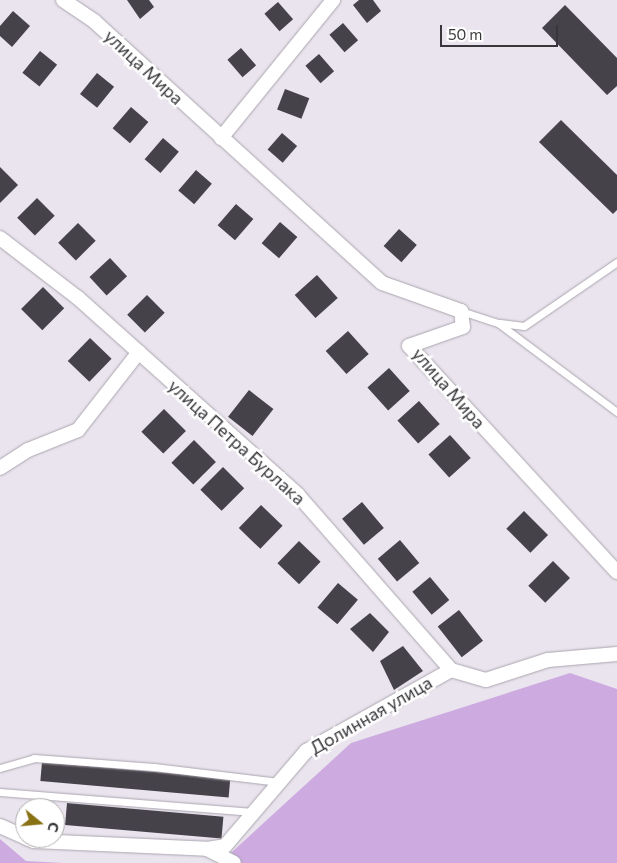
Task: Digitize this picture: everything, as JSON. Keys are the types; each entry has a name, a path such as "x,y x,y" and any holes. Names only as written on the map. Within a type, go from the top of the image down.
{"street":[{"name":"улица Мира","path":"63,0 94,21 220,138 382,283 462,310 463,327 409,346 617,572"},
{"path":"220,138 333,0"},
{"name":"улица Петра Бурлака","path":"0,238 78,298 298,495 450,670"},
{"path":"0,468 28,450 78,430 139,352"},
{"name":"Долинная улица","path":"65,842 207,849 225,846 306,751 450,670 486,680 548,660 617,653"},
{"name":"Долинная улица","path":"0,826 15,833"},
{"path":"207,849 234,863"}],"lane":[{"path":"462,310 498,323 524,326 617,262"},
{"path":"498,323 617,412"},
{"path":"0,768 34,758 154,767 279,782"},
{"path":"0,792 254,812"}],"shaded area":[{"path":"570,673 617,689 617,863 220,863 351,743"},
{"path":"0,839 26,861 63,863 0,863"}],"building":[{"path":"127,0 149,0 154,7 140,19"},
{"path":"359,0 373,0 381,11 367,23 353,5"},
{"path":"278,2 293,19 280,31 264,14"},
{"path":"565,5 617,58 617,86 607,95 542,28"},
{"path":"13,11 30,26 12,47 0,36 0,26"},
{"path":"343,23 358,40 345,52 329,35"},
{"path":"241,48 256,65 243,77 227,60"},
{"path":"40,51 57,65 39,87 22,73"},
{"path":"319,54 334,71 321,83 305,66"},
{"path":"97,73 114,87 97,108 80,94"},
{"path":"285,89 309,98 301,119 277,110"},
{"path":"131,107 148,122 130,143 113,128"},
{"path":"561,120 617,175 617,210 613,214 539,142"},
{"path":"282,133 297,146 283,163 268,150"},
{"path":"163,138 179,152 160,173 145,159"},
{"path":"0,167 18,185 0,203"},
{"path":"196,170 212,184 194,204 178,190"},
{"path":"37,198 55,216 35,235 17,218"},
{"path":"236,204 253,219 235,240 218,225"},
{"path":"280,222 297,237 279,258 262,243"},
{"path":"78,223 96,241 76,260 58,243"},
{"path":"399,229 417,245 401,262 384,246"},
{"path":"110,258 127,276 107,295 90,277"},
{"path":"317,275 338,298 315,318 295,295"},
{"path":"43,287 64,308 42,330 21,309"},
{"path":"147,295 165,313 145,332 127,315"},
{"path":"348,331 369,354 346,374 326,351"},
{"path":"90,338 112,359 89,382 68,361"},
{"path":"389,368 410,391 388,410 367,387"},
{"path":"249,390 273,409 252,436 228,417"},
{"path":"419,401 440,424 418,443 397,420"},
{"path":"164,409 186,431 163,454 141,432"},
{"path":"450,435 471,458 449,477 428,454"},
{"path":"194,440 216,462 193,485 171,463"},
{"path":"223,467 244,488 222,511 200,490"},
{"path":"362,502 384,528 364,545 342,519"},
{"path":"261,505 283,526 260,549 239,528"},
{"path":"524,511 548,535 530,553 506,529"},
{"path":"400,540 419,563 397,582 378,559"},
{"path":"299,541 321,562 299,584 277,563"},
{"path":"553,561 570,578 545,603 528,586"},
{"path":"430,577 449,600 432,615 412,592"},
{"path":"338,583 358,600 337,624 317,608"},
{"path":"459,610 483,641 462,657 438,627"},
{"path":"370,613 389,632 373,652 350,629"},
{"path":"403,646 423,671 394,690 380,661"},
{"path":"42,762 230,778 229,797 40,781"},
{"path":"67,803 223,817 221,839 65,825"}]}
